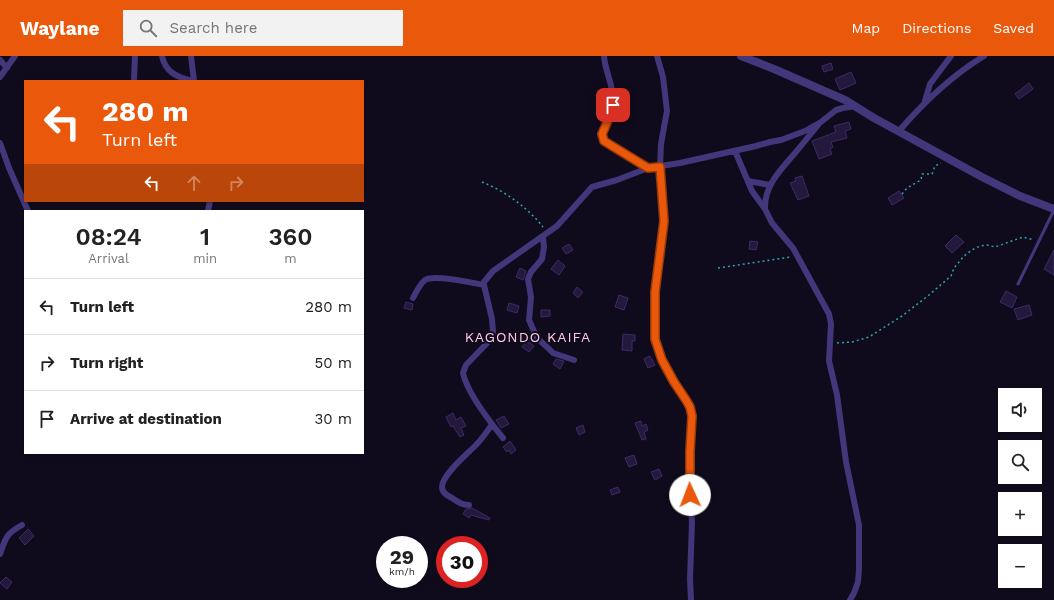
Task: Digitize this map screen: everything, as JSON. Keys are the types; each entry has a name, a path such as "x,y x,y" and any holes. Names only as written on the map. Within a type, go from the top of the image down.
{"street":[{"path":"0,78 16,56"},
{"path":"134,80 135,56"},
{"path":"162,56 164,63 173,74 190,80"},
{"path":"191,56 193,80"},
{"path":"604,56 612,89 613,105 602,137 609,145 648,168"},
{"path":"657,56 663,77 667,111 662,132 660,167 664,221 655,292 655,339 662,360 670,376 690,407 692,416 689,475 692,522 690,579 691,600"},
{"path":"741,56 774,68 845,100 982,177 1020,196 1054,210"},
{"path":"924,104 930,84 950,56"},
{"path":"899,130 924,104 984,56"},
{"path":"0,60 7,68"},
{"path":"503,438 492,424 467,385 463,373 466,365 492,338 492,319 484,282 493,271 557,226 592,187 617,180 648,168 660,167 781,140 805,131 821,122 836,110 856,106"},
{"path":"765,209 766,196 770,185 786,163 821,122"},
{"path":"0,143 24,202"},
{"path":"735,151 756,197 765,209 772,223 794,248 829,314 831,324 829,361 837,395 846,462 858,518 858,582 850,600"},
{"path":"0,162 7,162"},
{"path":"748,181 770,185"},
{"path":"545,235 542,259 531,272 528,279 531,297 528,320 538,338 546,347 553,353 574,360"},
{"path":"413,298 422,284 430,278 441,278 484,285"},
{"path":"469,505 458,503 446,494 442,488 443,483 492,424"},
{"path":"0,554 8,534 22,525"}],"lane":[{"path":"1018,284 1054,210"}],"path":[{"path":"902,194 907,188 921,180 922,174 932,174 935,166 952,159"},
{"path":"482,182 490,185 518,203 535,217 545,235"},
{"path":"830,344 852,342 869,336 902,316 950,276 954,268 964,256 980,246 995,246 1023,237 1040,240"},
{"path":"718,268 797,255"}],"building":[{"path":"831,63 833,69 824,72 822,66"},
{"path":"851,72 856,83 840,90 835,79"},
{"path":"1029,83 1033,89 1019,99 1015,94"},
{"path":"849,122 851,129 845,131 847,138 831,142 833,147 830,149 832,154 819,159 812,141 836,132 834,126"},
{"path":"802,176 809,196 798,200 790,183 796,181 795,178"},
{"path":"899,191 904,198 892,205 888,198"},
{"path":"956,235 964,242 952,253 945,246"},
{"path":"750,241 758,242 756,250 749,249"},
{"path":"569,244 573,250 566,254 562,248"},
{"path":"1054,250 1054,275 1044,269"},
{"path":"558,260 565,266 559,275 551,269"},
{"path":"520,268 526,271 523,280 516,277"},
{"path":"577,287 583,292 578,298 573,293"},
{"path":"1006,291 1017,297 1012,308 1000,302"},
{"path":"619,295 628,298 624,310 615,307"},
{"path":"406,302 413,304 412,310 404,308"},
{"path":"509,303 519,306 517,313 507,310"},
{"path":"1029,305 1032,315 1018,320 1014,309"},
{"path":"541,310 550,310 550,316 541,317"},
{"path":"623,334 635,335 635,341 632,341 632,351 622,350"},
{"path":"527,341 534,346 529,352 522,347"},
{"path":"650,356 655,365 648,368 644,359"},
{"path":"556,359 564,361 560,369 553,364"},
{"path":"453,413 456,420 461,417 466,426 461,428 464,435 460,437 453,426 451,427 446,417"},
{"path":"504,416 509,424 501,428 496,420"},
{"path":"641,421 642,426 646,424 648,430 644,432 646,439 642,440 635,423"},
{"path":"583,425 585,432 579,435 576,428"},
{"path":"510,441 516,450 511,454 509,450 507,452 503,447"},
{"path":"634,455 637,464 629,467 625,458"},
{"path":"659,469 662,476 655,480 651,472"},
{"path":"618,487 620,492 612,495 610,490"},
{"path":"472,508 490,518 489,520 471,515 469,518 463,514 466,509"},
{"path":"28,529 34,536 25,545 19,538"},
{"path":"6,577 12,582 7,589 0,583"}],"district":[{"name":"KAGONDO KAIFA","path":"528,337"}],"route":[{"path":"613,105 602,134 604,141 648,168 660,167 664,221 655,292 655,339 666,370 690,407 692,416 689,475 690,495"}]}
